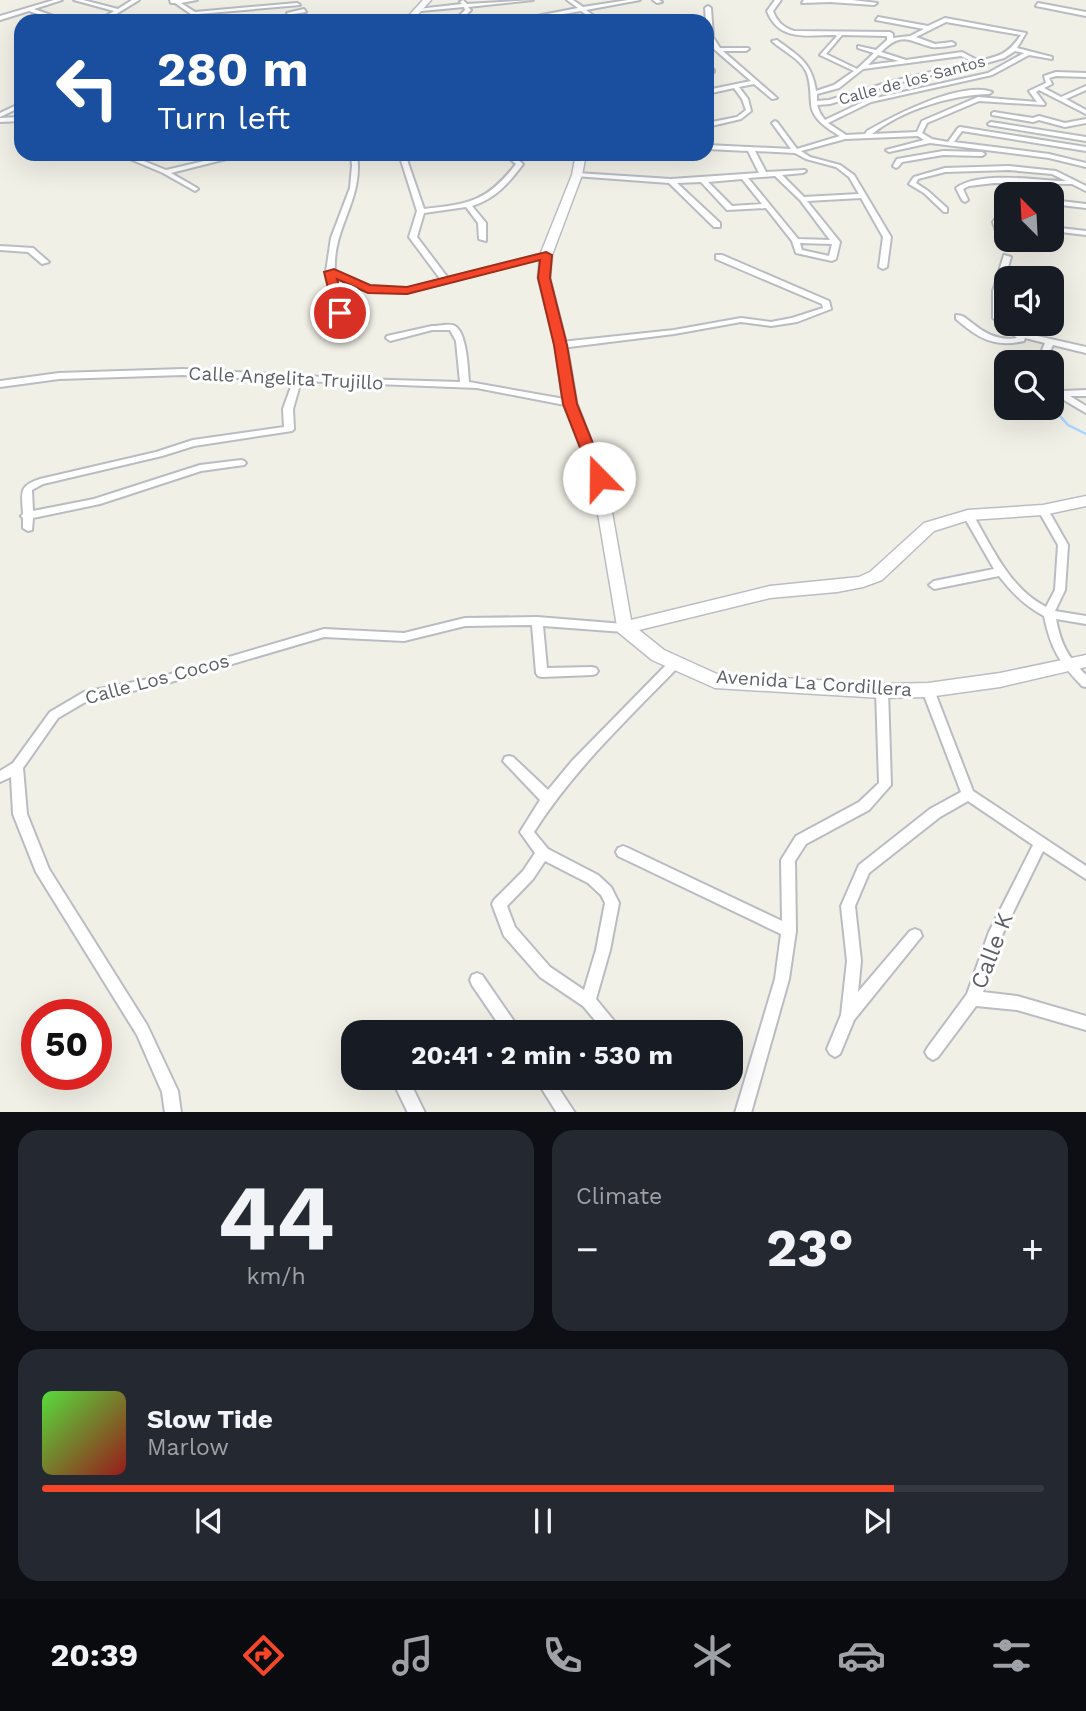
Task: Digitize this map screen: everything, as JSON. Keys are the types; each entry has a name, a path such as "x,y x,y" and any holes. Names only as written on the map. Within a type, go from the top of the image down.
{"main road":[{"path":"416,14 426,0"},
{"path":"580,161 578,175 546,255 544,278 561,345 570,404 599,478 624,628 773,592 823,589 865,582 876,576 929,527 968,515 1043,510 1086,500"},
{"name":"Avenida La Cordillera","path":"624,628 658,655 715,681 882,691 928,690 1000,680 1067,663 1086,661"}],"street":[{"path":"0,18 59,0"},
{"path":"77,0 117,10"},
{"path":"111,14 136,0"},
{"path":"173,1 194,0"},
{"path":"461,0 468,10 464,14"},
{"path":"421,9 530,0"},
{"path":"570,0 588,14"},
{"path":"596,0 603,5"},
{"path":"778,0 771,11 773,22 793,33 911,37 935,46 953,44"},
{"path":"173,1 196,13 294,2 304,11 291,14"},
{"path":"521,1 537,14"},
{"path":"804,2 874,1 870,10 890,37"},
{"path":"552,14 630,2"},
{"path":"1040,4 1086,13"},
{"path":"708,8 708,14"},
{"path":"29,9 44,14"},
{"path":"878,19 929,28"},
{"path":"911,37 945,20 1024,34 1014,49 1050,58"},
{"path":"835,33 840,36 838,41 822,55 859,69 962,54 997,71"},
{"path":"815,93 831,90 859,69 890,37"},
{"path":"775,41 807,67 815,93 813,103 817,114 831,129 845,138"},
{"path":"714,44 718,50 774,98"},
{"path":"860,47 907,62"},
{"path":"718,50 746,49"},
{"name":"Calle de los Santos","path":"813,103 830,102 950,68 1002,57 1014,49"},
{"path":"825,122 869,102 997,71 1028,53"},
{"path":"931,59 950,68"},
{"path":"919,134 923,122 978,99 1042,104 1032,90 1049,84 1046,77 1056,74 1086,75"},
{"path":"714,90 756,82"},
{"path":"714,124 739,118 749,110 735,86"},
{"path":"1039,88 1086,112"},
{"path":"1062,99 1086,88"},
{"path":"868,137 869,132 937,101 969,92 996,93"},
{"path":"994,114 1033,120 1039,118 1065,125 1086,121"},
{"path":"775,123 796,151 808,159 843,168 852,176 887,237 883,267"},
{"path":"991,124 1086,139"},
{"path":"950,144 960,129 1086,149"},
{"path":"714,130 725,148"},
{"path":"714,147 796,151 845,138 919,134 930,141"},
{"path":"889,150 930,141 1049,156 1086,165"},
{"path":"751,150 763,174"},
{"path":"896,166 899,160 943,153 1049,156"},
{"path":"1049,156 1054,172"},
{"path":"139,161 195,189"},
{"path":"165,172 213,161"},
{"path":"340,313 330,272 335,237 353,198 356,161"},
{"path":"404,161 421,211 413,237 446,281"},
{"path":"421,211 469,206 504,187 520,164 516,161"},
{"path":"944,210 926,192 912,184 916,178 945,170 962,169 1054,172 1086,189"},
{"path":"578,175 671,181 803,171"},
{"path":"743,176 796,241 801,253 832,259 835,256 836,242 802,199 776,173"},
{"path":"702,180 730,208 768,206"},
{"path":"965,200 959,188 964,183 983,180 1033,184 1072,183"},
{"path":"671,181 717,225"},
{"path":"802,199 862,195"},
{"path":"1064,203 1086,206"},
{"path":"469,206 482,223 483,239"},
{"path":"1064,230 1086,233"},
{"path":"796,241 836,242"},
{"path":"0,248 30,250 45,262"},
{"path":"330,272 368,289 407,291 546,255"},
{"path":"561,345 674,332 741,320 771,324 827,309 826,303 719,257"},
{"path":"1004,266 1007,257"},
{"path":"958,317 975,332 997,342 1011,343 1021,339 1021,336"},
{"path":"390,338 432,328 453,328 460,341 465,385"},
{"path":"1025,336 1086,349"},
{"path":"1046,350 1050,342"},
{"name":"Calle Angelita Trujillo","path":"0,384 60,376 183,372 465,385 570,404"},
{"path":"28,528 27,490 40,482 159,454 193,443 289,429 288,409 298,379"},
{"path":"1064,394 1086,393"},
{"path":"1064,396 1086,410"},
{"path":"26,516 96,502 200,468 241,463"},
{"path":"1043,510 1063,545 1060,590 1049,613 1055,641 1067,663 1086,683"},
{"path":"968,515 1000,572 1028,600 1049,613 1086,620"},
{"path":"934,585 1000,572"},
{"path":"537,621 542,673 592,671"},
{"name":"Calle Los Cocos","path":"17,767 54,715 84,697 164,680 324,633 404,637 465,622 537,621 624,628"},
{"path":"588,1001 603,950 612,903 606,891 593,879 543,853 527,832 548,799 576,765 675,663"},
{"path":"928,690 968,794 1040,845 1086,873"},
{"path":"743,1112 782,979 789,931 788,860 801,840 864,806 886,785 882,691"},
{"path":"509,761 548,799"},
{"path":"0,777 17,767 20,814 43,872 142,1030 170,1091 173,1112"},
{"path":"835,1049 849,1015 854,961 848,906 864,869 934,813 968,794"},
{"name":"Calle K","path":"933,1052 973,998 996,932 1040,845"},
{"path":"624,852 789,931"},
{"path":"543,853 528,875 499,904 500,910 509,931 545,972 588,1001 604,1020"},
{"path":"849,1015 915,936"},
{"path":"477,980 505,1020"},
{"path":"973,998 1017,1003 1086,1024"},
{"path":"405,1090 417,1112"},
{"path":"552,1090 567,1112"}],"waterway":[{"path":"1064,420 1086,434"}],"route":[{"path":"340,313 330,272 368,289 407,291 546,255 544,278 561,345 570,404 599,478"}]}
